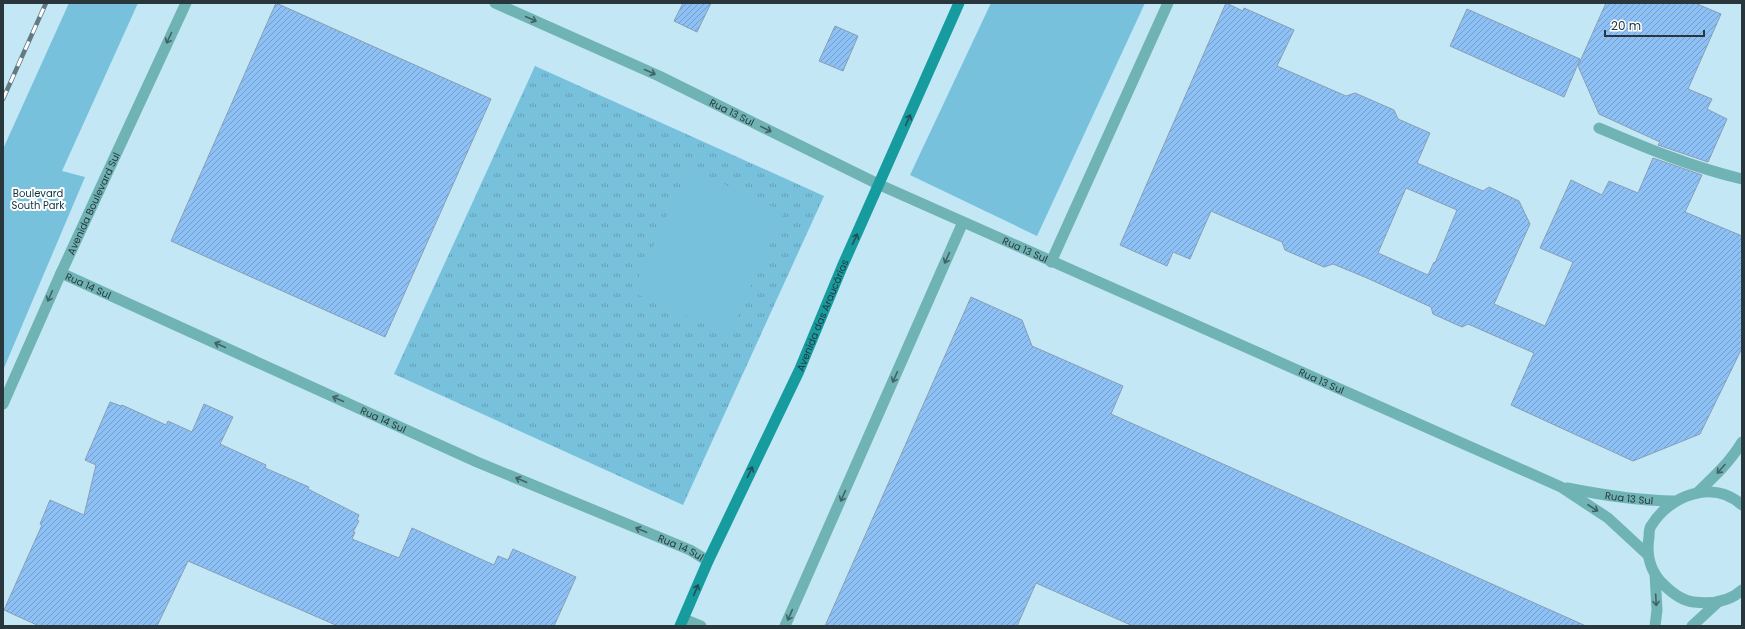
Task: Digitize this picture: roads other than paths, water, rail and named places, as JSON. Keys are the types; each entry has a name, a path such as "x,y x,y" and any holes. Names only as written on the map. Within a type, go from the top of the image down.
{"main road":[{"name":"Avenida das Araucárias","path":"682,622 708,561 798,371 842,267 880,185 960,3"}],"street":[{"name":"Avenida Boulevard Sul","path":"3,404 61,273 186,3"},
{"name":"Rua 13 Sul","path":"495,3 659,76 880,185 1561,487 1608,518 1648,555"},
{"path":"1051,262 1168,3"},
{"path":"1599,128 1658,154 1715,173 1742,179"},
{"path":"785,626 963,222"},
{"name":"Rua 14 Sul","path":"61,273 477,462 690,550 708,561"},
{"path":"1697,493 1734,455 1742,442"},
{"name":"Rua 13 Sul","path":"1561,487 1616,498 1645,501 1674,501"},
{"path":"1741,592 1718,602 1707,604 1690,602 1673,594 1654,574 1650,566 1647,546 1650,527 1674,501 1690,494 1707,491 1724,494 1742,505"},
{"path":"1654,574 1657,610 1655,626"},
{"path":"1692,626 1718,602"},
{"path":"682,622 701,626"}],"railway":[{"path":"3,99 46,3"}],"park label":[{"name":"Boulevard South Park","path":"38,198"}]}
